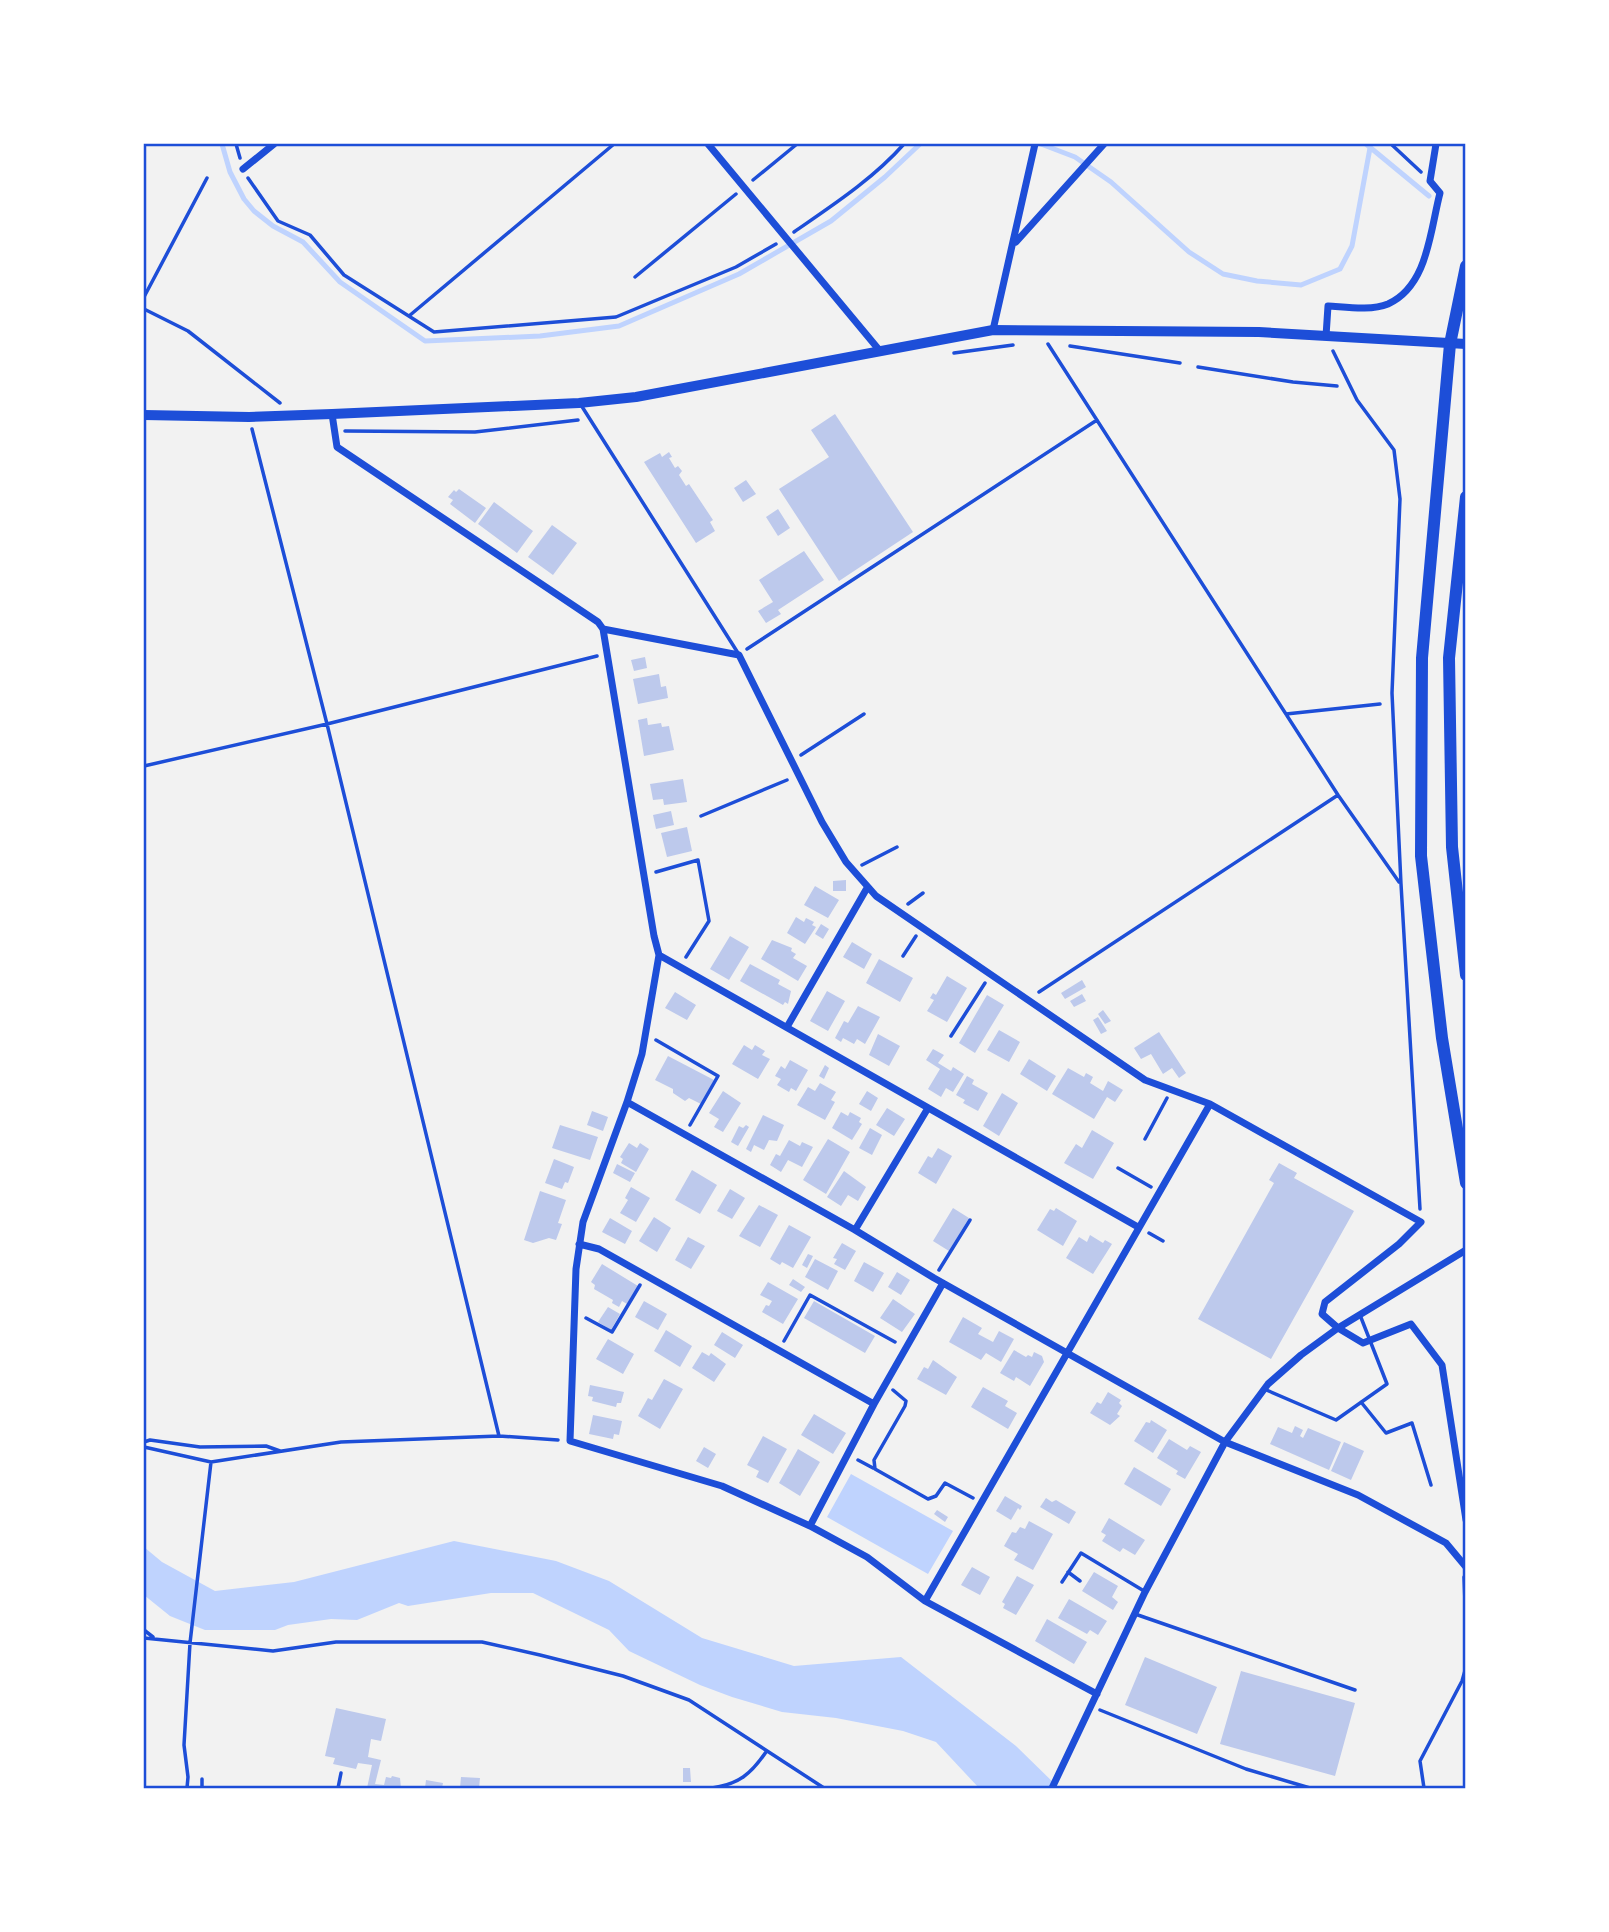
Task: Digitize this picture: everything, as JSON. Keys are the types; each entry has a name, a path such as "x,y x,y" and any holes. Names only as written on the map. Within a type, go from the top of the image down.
{"highway":[{"path":"1465,266 1450,344 1422,658 1421,856 1442,1038 1465,1184"},
{"path":"1465,496 1449,658 1452,847 1465,975"}],"main road":[{"path":"144,415 332,414 579,403 636,397 993,330 1259,332 1465,344"}],"street":[{"path":"243,169 274,144"},
{"path":"708,144 880,351"},
{"path":"993,330 1035,144"},
{"path":"1014,244 1104,144"},
{"path":"1326,336 1328,306 1367,308 1387,304 1406,292 1420,273 1440,194 1430,181 1436,144"},
{"path":"332,414 337,447 598,622 603,629 643,876 659,955 642,1054 583,1222 579,1244 570,1441 722,1486 810,1526 867,1556 925,1601 1097,1694"},
{"path":"603,629 740,655 822,822 867,888 921,929 1145,1080 1210,1104 1421,1222 1399,1244 1325,1302 1322,1314 1338,1328 1363,1343 1412,1324 1442,1364 1465,1520"},
{"path":"787,1027 867,888"},
{"path":"659,955 1138,1227"},
{"path":"627,1102 1225,1442 1358,1495 1446,1543 1465,1568"},
{"path":"925,1601 1210,1104"},
{"path":"855,1230 928,1108"},
{"path":"579,1244 599,1249 874,1404"},
{"path":"1052,1788 1146,1592 1225,1442 1264,1389 1301,1355 1338,1328 1465,1250"},
{"path":"810,1526 874,1404 943,1283"}],"lane":[{"path":"579,403 740,655"},
{"path":"1264,1389 1336,1420 1387,1384 1360,1315"},
{"path":"1362,1402 1386,1433 1412,1423 1431,1485"},
{"path":"1062,1582 1081,1553 1146,1592"},
{"path":"1068,1572 1080,1581"},
{"path":"1135,1614 1355,1690"}],"path":[{"path":"409,316 614,144"},
{"path":"635,277 797,144"},
{"path":"243,169 253,188 278,221 310,235 344,275 434,332 616,317 736,267 787,237 853,191 890,160 904,144"},
{"path":"1391,144 1430,181"},
{"path":"144,297 207,178"},
{"path":"144,309 188,331 295,415"},
{"path":"1039,330 1338,795 1401,884"},
{"path":"1326,336 1357,400 1394,450 1400,499 1392,693 1421,1222"},
{"path":"1061,345 1180,363"},
{"path":"1198,367 1337,386"},
{"path":"335,430 475,432 590,419"},
{"path":"740,655 1097,420"},
{"path":"252,430 327,724 499,1436"},
{"path":"144,766 327,724 606,654"},
{"path":"1286,714 1380,704"},
{"path":"792,761 864,714"},
{"path":"701,816 799,776"},
{"path":"1043,989 1338,795"},
{"path":"853,870 897,847"},
{"path":"643,876 698,860 709,921 685,958 677,965"},
{"path":"897,911 923,893"},
{"path":"903,956 921,929"},
{"path":"951,1036 990,975"},
{"path":"645,1034 718,1076 685,1134"},
{"path":"1145,1139 1172,1090"},
{"path":"1118,1168 1159,1192"},
{"path":"934,1278 971,1220"},
{"path":"575,1313 612,1332 646,1275"},
{"path":"778,1350 810,1295 906,1348"},
{"path":"875,1469 874,1460 906,1401 885,1386"},
{"path":"144,1447 211,1462 341,1442 499,1436 570,1441"},
{"path":"144,1442 150,1440 200,1447 265,1447 282,1451"},
{"path":"849,1454 928,1499 933,1499 946,1483 981,1503"},
{"path":"187,1788 184,1745 190,1643 211,1462"},
{"path":"1465,1568 1465,1628"},
{"path":"144,1630 154,1639"},
{"path":"144,1638 273,1651 336,1642 482,1642 623,1676 689,1700 824,1788"},
{"path":"1424,1788 1420,1761 1462,1681 1465,1667"},
{"path":"1090,1711 1246,1769 1310,1788"},
{"path":"712,1788 737,1782 752,1771 767,1751"},
{"path":"338,1788 341,1773"},
{"path":"202,1779 202,1788"}],"water":[{"path":"851,1474 953,1531 928,1574 827,1517"},
{"path":"454,1541 556,1561 609,1581 702,1638 794,1666 901,1657 1016,1746 1059,1788 979,1788 936,1742 903,1731 836,1718 782,1712 732,1697 629,1651 609,1630 533,1593 491,1593 408,1606 399,1603 357,1620 331,1619 288,1625 275,1630 205,1630 170,1616 144,1595 144,1547 162,1562 215,1591 294,1582"}],"building":[{"path":"835,414 913,532 839,581 779,489 829,457 811,430"},
{"path":"669,452 672,457 669,458 675,468 678,466 682,471 679,475 686,486 689,484 713,520 710,522 715,531 696,543 644,462 660,453 662,457"},
{"path":"746,480 756,494 743,502 734,488"},
{"path":"459,489 486,508 475,523 450,504 453,500 448,497 454,490 456,492"},
{"path":"494,502 533,531 517,553 478,524"},
{"path":"778,509 790,528 778,536 766,517"},
{"path":"552,525 577,543 553,575 528,557"},
{"path":"804,551 824,580 778,610 781,614 766,623 758,611 773,602 759,580"},
{"path":"645,657 647,668 634,671 631,660"},
{"path":"659,674 661,687 666,686 668,698 638,704 633,679"},
{"path":"647,718 648,725 661,723 662,727 669,726 674,750 644,756 638,720"},
{"path":"683,779 687,802 664,805 663,799 653,800 650,784"},
{"path":"671,811 674,825 656,829 653,815"},
{"path":"687,827 692,851 667,857 661,833"},
{"path":"846,880 846,891 833,891 833,881"},
{"path":"815,886 839,900 828,918 804,905"},
{"path":"796,917 804,922 806,918 814,922 812,925 816,927 805,944 787,933"},
{"path":"821,924 829,929 823,939 815,934"},
{"path":"730,936 749,947 729,980 710,969"},
{"path":"772,940 792,948 791,951 796,954 793,958 807,966 798,981 761,959"},
{"path":"852,942 872,954 864,969 843,957"},
{"path":"879,959 913,978 900,1002 866,983"},
{"path":"750,964 780,980 778,984 791,991 788,1004 785,1002 783,1005 740,981"},
{"path":"947,976 967,988 947,1022 927,1011 934,1000 930,998 933,993 936,995"},
{"path":"1082,980 1086,987 1065,999 1061,993"},
{"path":"827,991 845,1001 828,1031 810,1021"},
{"path":"675,992 696,1005 687,1020 665,1008"},
{"path":"1082,994 1086,1001 1074,1007 1070,1001"},
{"path":"987,995 1004,1005 975,1053 959,1043"},
{"path":"858,1006 880,1017 865,1044 857,1039 854,1044 843,1038 841,1042 835,1038 844,1021 848,1023"},
{"path":"1103,1010 1111,1021 1105,1024 1098,1014"},
{"path":"1098,1017 1107,1031 1101,1034 1093,1020"},
{"path":"999,1030 1020,1042 1009,1062 987,1050"},
{"path":"1159,1032 1186,1073 1179,1078 1172,1068 1163,1074 1151,1054 1141,1059 1134,1048"},
{"path":"878,1034 900,1046 889,1066 869,1055"},
{"path":"744,1045 752,1050 755,1045 765,1051 762,1055 770,1059 758,1079 732,1064"},
{"path":"933,1049 944,1055 938,1063 951,1071 953,1067 964,1074 953,1092 946,1088 941,1097 928,1089 940,1069 926,1060"},
{"path":"668,1056 714,1080 701,1104 689,1098 685,1101 673,1093 673,1089 655,1080"},
{"path":"1029,1059 1056,1076 1047,1091 1020,1074"},
{"path":"790,1060 808,1070 796,1091 791,1088 789,1092 777,1085 781,1079 775,1076 781,1066 785,1069"},
{"path":"825,1065 829,1068 824,1079 819,1076"},
{"path":"1068,1068 1084,1077 1086,1073 1093,1077 1090,1083 1103,1091 1108,1081 1123,1090 1115,1102 1107,1097 1094,1119 1052,1094"},
{"path":"967,1076 974,1080 972,1084 988,1093 978,1111 963,1103 965,1100 956,1095"},
{"path":"820,1083 836,1092 831,1100 835,1102 825,1120 797,1105 808,1087 815,1091"},
{"path":"723,1091 741,1103 723,1132 714,1127 719,1119 709,1113"},
{"path":"867,1091 878,1098 871,1111 859,1104"},
{"path":"1002,1093 1018,1103 999,1136 983,1126"},
{"path":"887,1108 905,1119 894,1136 876,1125"},
{"path":"592,1111 608,1117 603,1131 587,1125"},
{"path":"841,1112 848,1116 850,1112 861,1118 859,1122 862,1124 852,1140 832,1128"},
{"path":"763,1115 784,1125 777,1141 769,1140 764,1150 754,1145 751,1152 746,1149"},
{"path":"560,1125 598,1137 590,1160 552,1148"},
{"path":"746,1125 749,1127 738,1146 731,1142 739,1126 743,1128"},
{"path":"870,1128 882,1135 872,1155 859,1148"},
{"path":"1092,1130 1114,1143 1093,1179 1064,1163 1076,1144 1082,1148"},
{"path":"828,1139 850,1152 826,1194 803,1180"},
{"path":"789,1140 800,1146 802,1142 813,1147 802,1167 788,1160 781,1172 770,1165 776,1154 780,1156"},
{"path":"629,1143 637,1148 640,1143 649,1149 636,1172 621,1163 623,1159 620,1157"},
{"path":"938,1148 952,1156 936,1184 918,1173 928,1156 932,1158"},
{"path":"554,1159 574,1167 568,1183 565,1182 562,1189 545,1183"},
{"path":"1279,1163 1297,1173 1294,1178 1354,1211 1271,1359 1198,1319 1274,1183 1269,1180"},
{"path":"617,1164 635,1173 630,1182 613,1173"},
{"path":"692,1170 717,1185 700,1214 675,1200"},
{"path":"844,1171 866,1187 858,1201 848,1195 841,1206 827,1197"},
{"path":"631,1187 650,1198 636,1222 620,1213 628,1200 625,1198"},
{"path":"730,1189 745,1198 732,1219 717,1211"},
{"path":"540,1191 566,1200 558,1223 562,1224 556,1240 549,1238 533,1243 524,1240"},
{"path":"759,1205 778,1215 760,1247 739,1236"},
{"path":"953,1208 969,1218 949,1251 933,1241"},
{"path":"1056,1208 1077,1221 1063,1246 1037,1230 1050,1209 1054,1211"},
{"path":"654,1217 671,1228 657,1252 639,1241"},
{"path":"610,1218 632,1231 625,1244 602,1232"},
{"path":"789,1225 811,1237 793,1268 770,1259"},
{"path":"1090,1235 1103,1243 1105,1240 1112,1244 1093,1274 1066,1258 1079,1237 1087,1242"},
{"path":"688,1237 705,1246 691,1269 675,1260"},
{"path":"842,1243 856,1251 845,1270 834,1264 837,1259 833,1258"},
{"path":"808,1254 813,1256 807,1268 802,1265"},
{"path":"815,1259 838,1271 828,1290 805,1277"},
{"path":"864,1262 884,1273 873,1292 854,1281"},
{"path":"602,1264 638,1286 627,1304 622,1301 619,1307 612,1303 613,1300 594,1289 595,1285 591,1282"},
{"path":"897,1272 910,1280 901,1295 888,1287"},
{"path":"793,1279 805,1287 801,1292 789,1285"},
{"path":"768,1282 798,1299 783,1324 762,1312 772,1301 760,1295"},
{"path":"893,1299 915,1314 902,1332 880,1318"},
{"path":"644,1301 667,1314 658,1330 635,1317"},
{"path":"814,1301 875,1336 865,1353 804,1318"},
{"path":"608,1307 620,1314 611,1330 598,1322"},
{"path":"963,1317 982,1328 978,1334 993,1342 999,1331 1014,1339 1001,1362 986,1353 981,1360 949,1342"},
{"path":"666,1330 692,1346 680,1367 654,1351"},
{"path":"722,1332 743,1345 735,1358 714,1345"},
{"path":"608,1339 634,1354 623,1374 596,1359"},
{"path":"1014,1350 1026,1357 1032,1357 1034,1352 1042,1356 1044,1362 1030,1386 1016,1377 1014,1381 1000,1373"},
{"path":"702,1352 709,1356 711,1353 726,1364 714,1382 692,1368"},
{"path":"933,1360 957,1377 946,1395 917,1379 924,1367 928,1369"},
{"path":"664,1379 683,1389 660,1429 638,1416 648,1398 652,1400"},
{"path":"590,1385 624,1392 621,1403 617,1403 616,1407 592,1401 593,1397 588,1396"},
{"path":"983,1387 1008,1401 1005,1406 1017,1413 1008,1429 971,1407"},
{"path":"1108,1392 1121,1400 1119,1403 1122,1406 1117,1414 1120,1416 1110,1425 1090,1413 1097,1402 1101,1404"},
{"path":"814,1414 846,1433 833,1454 801,1435"},
{"path":"593,1415 622,1421 619,1435 614,1434 613,1439 589,1434"},
{"path":"1151,1420 1167,1430 1153,1453 1134,1441 1146,1422 1150,1423"},
{"path":"1295,1426 1303,1430 1300,1436 1303,1438 1308,1428 1341,1442 1329,1470 1270,1444 1278,1427 1292,1433"},
{"path":"763,1436 787,1449 768,1483 756,1477 759,1471 747,1465"},
{"path":"1169,1439 1187,1450 1190,1446 1201,1452 1185,1479 1176,1474 1178,1471 1157,1458"},
{"path":"1344,1442 1364,1451 1351,1480 1331,1471"},
{"path":"704,1447 716,1454 708,1468 696,1461"},
{"path":"798,1449 820,1462 800,1496 779,1483"},
{"path":"1134,1467 1171,1489 1161,1506 1124,1484"},
{"path":"1005,1496 1022,1506 1011,1520 996,1511"},
{"path":"1046,1498 1052,1502 1056,1500 1076,1512 1069,1524 1040,1507"},
{"path":"937,1510 948,1517 945,1522 934,1514"},
{"path":"1109,1518 1145,1540 1135,1555 1123,1548 1120,1552 1102,1541 1106,1535 1101,1532"},
{"path":"1029,1521 1053,1534 1033,1570 1014,1560 1018,1554 1004,1546 1012,1532 1016,1533 1020,1527 1025,1529"},
{"path":"972,1567 990,1577 980,1595 961,1585"},
{"path":"1094,1572 1118,1586 1112,1597 1118,1602 1113,1610 1082,1591"},
{"path":"1017,1576 1034,1585 1016,1615 1003,1608 1005,1604 1002,1602"},
{"path":"1069,1599 1107,1621 1098,1635 1090,1630 1087,1634 1058,1618"},
{"path":"1047,1619 1087,1642 1074,1664 1035,1641"},
{"path":"1145,1657 1217,1687 1197,1734 1125,1705"},
{"path":"1241,1671 1355,1703 1335,1776 1220,1744"},
{"path":"336,1708 386,1719 381,1741 371,1739 368,1757 381,1760 375,1784 384,1785 386,1777 392,1776 400,1778 401,1788 367,1788 372,1765 358,1763 356,1769 333,1764 335,1758 325,1756"},
{"path":"683,1768 690,1768 691,1782 683,1782"},
{"path":"461,1777 480,1778 479,1788 460,1788"},
{"path":"426,1780 443,1783 442,1788 425,1788"}],"waterway":[{"path":"222,144 230,172 244,199 254,211 273,226 303,242 340,282 425,341 540,336 619,326 739,274 831,221 920,144"},
{"path":"1041,144 1075,157 1111,182 1189,252 1223,274 1257,281 1301,285 1340,269 1352,246 1370,148"},
{"path":"1366,144 1429,196"}]}
